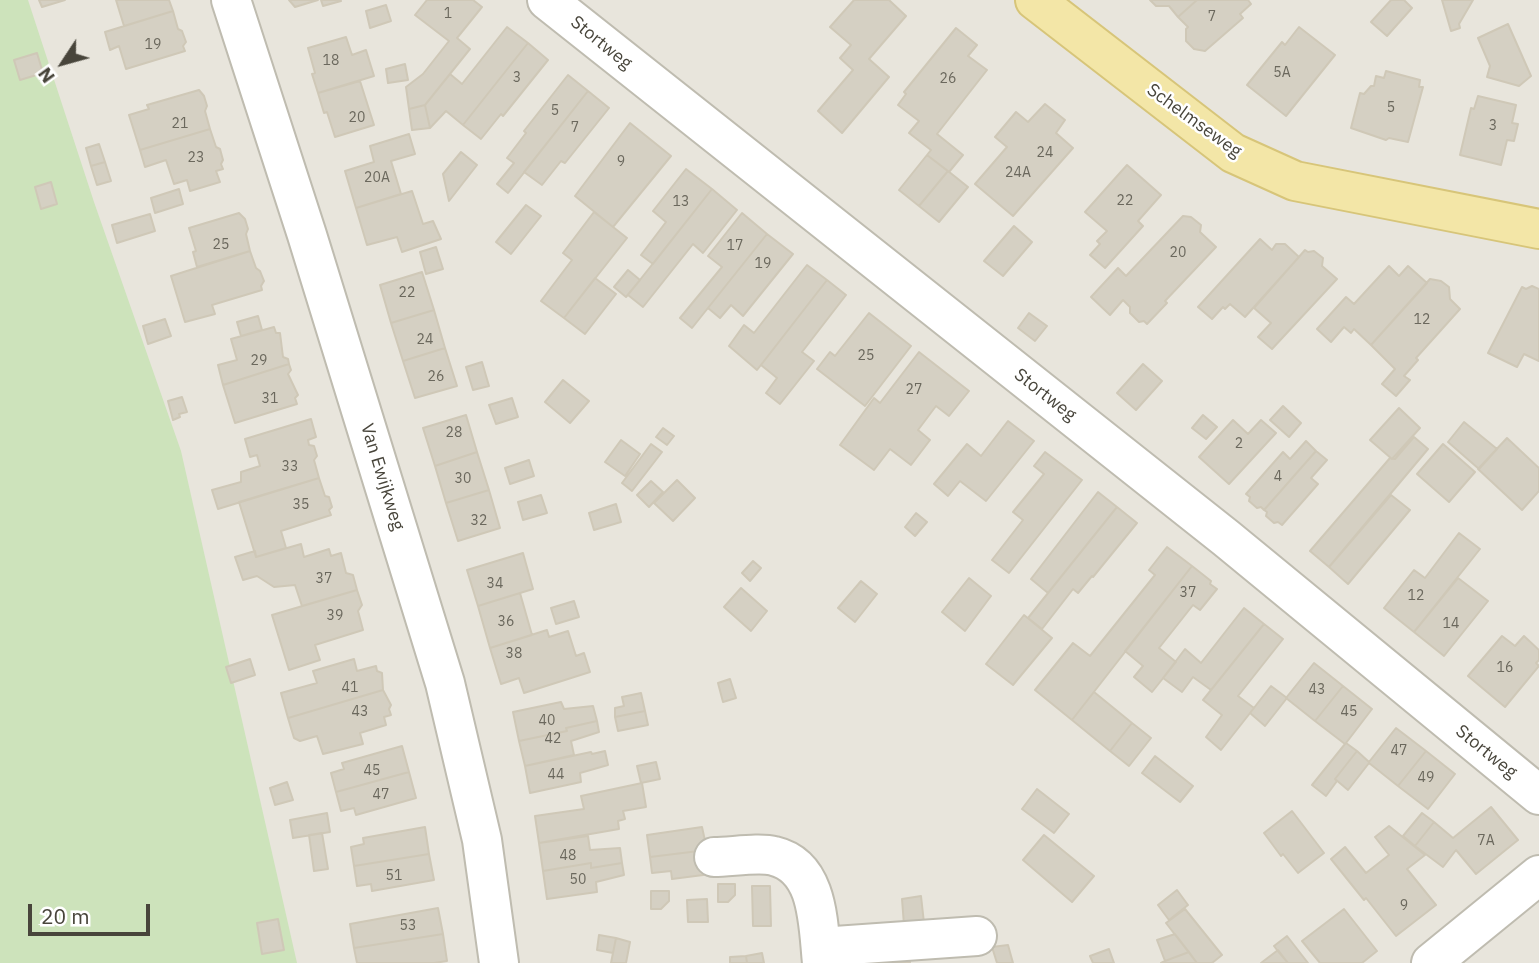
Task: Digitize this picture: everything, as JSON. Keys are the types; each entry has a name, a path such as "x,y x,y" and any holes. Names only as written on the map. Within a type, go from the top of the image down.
{"main road":[{"name":"Schelmseweg","path":"1035,0 1233,153 1295,181 1539,229"}],"street":[{"name":"Van Ewijkweg","path":"231,0 307,235 445,683 482,840 499,963"},
{"name":"Stortweg","path":"547,0 1226,538 1539,795"},
{"path":"714,857 774,855 792,864 804,877 812,892 821,955 977,936"},
{"path":"1431,963 1539,875"}],"shaded area":[{"path":"0,0 1539,0 1539,963 0,963"}],"green space":[{"path":"0,0 28,0 94,202 181,451 297,963 0,963"}],"building":[{"path":"39,0 65,0 42,7"},
{"path":"116,0 169,0 173,11 124,26"},
{"path":"289,0 318,0 295,7"},
{"path":"321,0 340,0 341,1 323,6"},
{"path":"427,0 473,0 482,7 457,38 470,49 425,105 409,109 406,87 423,74 449,41 415,15"},
{"path":"854,0 889,0 906,16 869,59 889,77 842,133 818,111 853,70 840,58 851,45 830,27"},
{"path":"1150,0 1197,0 1178,17 1169,6 1156,6"},
{"path":"1197,0 1248,0 1251,4 1240,14 1243,18 1205,51 1194,49 1186,41 1188,27 1178,17"},
{"path":"1391,0 1404,0 1412,8 1387,36 1371,22"},
{"path":"1442,0 1473,0 1459,24 1460,28 1451,31"},
{"path":"386,5 391,21 370,28 366,11"},
{"path":"173,11 178,29 182,31 186,42 183,46 185,51 126,69 119,46 110,50 105,32"},
{"path":"1508,24 1531,76 1519,86 1487,77 1490,66 1478,38"},
{"path":"507,27 528,43 463,125 446,111 430,128 425,105 450,74 462,84"},
{"path":"1299,27 1335,55 1286,116 1247,85 1282,42 1285,45"},
{"path":"956,28 977,45 968,56 987,70 937,134 963,155 949,172 927,155 931,150 909,133 919,121 898,105 906,94 904,92"},
{"path":"346,37 352,55 366,50 374,76 318,93 308,48"},
{"path":"528,43 548,60 481,139 463,125"},
{"path":"37,53 43,73 20,80 14,60"},
{"path":"405,64 408,80 388,83 386,69"},
{"path":"1386,71 1420,80 1419,87 1423,87 1408,142 1389,138 1386,140 1351,128 1360,93 1364,94 1374,86 1376,76 1384,78"},
{"path":"568,75 588,91 508,193 497,184 514,163 507,158 526,133 524,131"},
{"path":"360,81 374,125 335,137 318,93"},
{"path":"199,90 207,106 205,111 210,129 140,150 129,115 149,109 147,105"},
{"path":"588,91 609,108 565,163 561,161 542,185 524,172"},
{"path":"1478,96 1516,105 1512,123 1518,124 1514,141 1507,140 1501,165 1460,155 1471,108 1474,109"},
{"path":"1045,104 1065,120 1056,133 1073,148 1013,216 975,184 1007,147 995,137 1016,112 1028,122"},
{"path":"425,105 430,128 412,130 409,109"},
{"path":"630,123 671,156 613,227 575,196"},
{"path":"210,129 223,160 223,169 216,171 220,182 190,191 187,180 174,184 166,160 145,167 140,150"},
{"path":"409,134 415,154 391,161 401,194 356,208 345,171 374,162 370,146"},
{"path":"99,144 105,162 91,166 86,148"},
{"path":"461,152 477,165 449,201 443,174"},
{"path":"927,155 948,171 919,206 899,190"},
{"path":"105,162 111,181 97,185 91,166"},
{"path":"1127,165 1161,195 1138,221 1143,226 1105,268 1090,255 1100,244 1097,241 1107,231 1085,212"},
{"path":"686,169 712,189 653,264 641,255 666,222 653,211"},
{"path":"948,171 968,187 939,222 919,206"},
{"path":"51,182 57,204 41,209 35,187"},
{"path":"179,189 183,204 155,213 151,198"},
{"path":"712,189 737,210 703,253 693,244 643,307 628,295"},
{"path":"412,191 423,224 433,221 441,239 402,252 397,237 367,245 356,208"},
{"path":"526,205 541,216 511,254 496,242"},
{"path":"594,212 627,238 564,318 541,301 572,260 563,253"},
{"path":"239,213 245,219 248,229 246,234 250,251 197,267 193,252 196,251 189,228"},
{"path":"742,213 767,234 692,328 680,318 722,267 708,256"},
{"path":"150,214 155,231 117,243 112,225"},
{"path":"1183,216 1191,217 1201,225 1200,232 1216,247 1147,324 1144,321 1139,322 1130,313 1130,307 1123,300 1110,315 1091,297 1118,268 1126,276"},
{"path":"1014,226 1032,242 1003,276 984,261"},
{"path":"767,234 793,254 743,316 731,305 720,318 708,308"},
{"path":"1260,239 1272,250 1276,244 1285,244 1299,257 1245,317 1230,304 1225,309 1223,307 1212,319 1198,307"},
{"path":"436,247 443,269 426,274 420,252"},
{"path":"1305,250 1314,251 1323,258 1322,266 1337,279 1272,349 1258,337 1271,323 1254,308"},
{"path":"250,251 264,281 262,290 212,305 215,314 185,322 171,276"},
{"path":"807,265 827,280 757,370 729,346 744,325 754,333"},
{"path":"1389,266 1399,276 1408,266 1427,283 1371,345 1354,329 1351,333 1344,327 1331,342 1317,329 1346,297 1354,304"},
{"path":"628,270 640,280 626,297 614,287"},
{"path":"422,272 434,310 391,323 380,285"},
{"path":"595,278 616,294 585,334 564,318"},
{"path":"1430,279 1441,281 1449,287 1450,299 1460,309 1416,358 1418,360 1404,376 1410,380 1396,396 1382,384 1395,369 1371,345"},
{"path":"827,280 846,295 802,352 814,361 780,404 766,393 777,378 761,365"},
{"path":"1532,286 1539,289 1539,361 1524,354 1517,367 1488,353 1522,287 1526,289"},
{"path":"434,310 445,348 403,361 391,323"},
{"path":"869,313 911,346 865,406 817,369 830,352 835,356"},
{"path":"1029,313 1047,326 1035,341 1018,328"},
{"path":"258,316 262,330 241,336 237,322"},
{"path":"165,319 171,336 148,344 143,326"},
{"path":"274,327 276,333 280,333 283,357 288,359 289,364 223,385 218,365 237,360 231,339"},
{"path":"445,348 457,386 415,398 403,361"},
{"path":"919,352 969,391 949,416 936,406 918,430 930,440 911,465 890,449 874,470 840,445 874,398 880,403"},
{"path":"482,362 489,386 473,390 466,367"},
{"path":"289,364 291,370 288,374 298,395 295,398 297,404 235,423 223,385"},
{"path":"1143,364 1162,381 1136,410 1117,393"},
{"path":"563,380 589,401 570,423 545,402"},
{"path":"182,397 187,412 179,414 180,417 173,420 168,401"},
{"path":"512,398 518,417 496,424 489,405"},
{"path":"1283,406 1301,423 1289,437 1270,420"},
{"path":"1399,408 1420,428 1392,459 1370,440"},
{"path":"466,415 477,452 435,466 423,428"},
{"path":"1203,415 1217,427 1206,439 1192,428"},
{"path":"311,419 316,437 308,440 309,445 314,446 317,456 314,460 319,478 218,509 212,490 241,482 241,472 260,466 257,455 250,457 245,439"},
{"path":"1233,420 1248,434 1261,420 1276,433 1229,484 1199,457"},
{"path":"1008,421 1034,441 986,501 960,481 948,496 934,484 967,444 981,456"},
{"path":"1464,422 1497,449 1479,469 1448,442"},
{"path":"663,428 674,436 667,445 656,437"},
{"path":"1414,437 1428,449 1329,567 1310,551 1390,458 1395,459"},
{"path":"1507,438 1539,468 1539,491 1522,510 1478,469"},
{"path":"621,440 640,454 625,476 605,462"},
{"path":"1306,441 1316,451 1264,510 1257,508 1246,494 1283,452 1290,459"},
{"path":"651,444 662,452 632,491 622,483"},
{"path":"1443,444 1475,472 1449,502 1417,474"},
{"path":"1316,451 1327,460 1311,478 1318,484 1282,525 1274,523 1264,510"},
{"path":"477,452 489,490 446,503 435,466"},
{"path":"1045,452 1082,480 1009,573 992,560 1023,520 1013,512 1044,474 1034,466"},
{"path":"529,460 534,476 510,484 505,468"},
{"path":"319,478 325,496 329,497 331,515 281,531 286,548 256,557 239,502"},
{"path":"677,480 695,498 673,521 654,503"},
{"path":"651,481 663,492 649,507 637,495"},
{"path":"489,490 500,528 458,541 446,503"},
{"path":"1098,492 1117,507 1048,593 1031,579"},
{"path":"541,495 547,513 523,520 518,502"},
{"path":"1391,495 1410,510 1348,584 1329,567"},
{"path":"616,504 621,522 594,530 589,513"},
{"path":"1117,507 1137,523 1078,593 1073,589 1042,629 1028,618"},
{"path":"916,513 927,522 915,536 905,527"},
{"path":"1459,533 1480,549 1414,632 1384,608 1414,570 1425,578"},
{"path":"301,544 304,557 329,549 331,556 341,553 346,573 353,575 357,590 302,606 295,585 274,587 257,576 243,580 235,557 255,551 256,557"},
{"path":"1167,547 1192,566 1072,720 1035,690 1073,643 1090,656 1155,575 1149,570"},
{"path":"523,553 533,589 478,606 467,570"},
{"path":"753,561 761,568 750,581 742,573"},
{"path":"1192,566 1217,589 1200,610 1193,605 1159,648 1176,662 1152,692 1134,677 1143,666 1125,651"},
{"path":"969,578 991,596 965,631 942,612"},
{"path":"1458,578 1488,601 1444,656 1414,632"},
{"path":"861,581 877,594 855,622 838,608"},
{"path":"741,588 767,611 751,631 724,607"},
{"path":"357,590 362,605 358,611 363,630 315,645 320,660 289,670 272,615"},
{"path":"520,593 532,635 490,648 478,606"},
{"path":"574,601 579,617 556,624 551,608"},
{"path":"1244,608 1264,624 1211,690 1193,677 1182,692 1163,678 1185,649 1201,663"},
{"path":"1024,615 1052,638 1013,685 986,664"},
{"path":"1264,624 1283,639 1238,696 1254,708 1221,750 1206,737 1222,715 1203,700"},
{"path":"547,630 549,637 568,631 576,656 584,653 590,672 524,693 519,678 501,684 490,648"},
{"path":"1502,636 1515,646 1524,636 1539,650 1539,660 1536,663 1539,666 1505,707 1468,676"},
{"path":"250,659 255,675 231,683 226,667"},
{"path":"354,659 357,671 376,666 377,671 382,673 383,690 288,718 281,693 317,683 313,671"},
{"path":"1314,663 1343,686 1315,721 1286,698"},
{"path":"730,679 736,698 723,702 718,683"},
{"path":"1271,686 1287,698 1265,726 1250,713"},
{"path":"1343,686 1372,709 1346,743 1357,751 1335,779 1337,781 1326,796 1312,785 1345,744 1315,721"},
{"path":"383,690 391,705 391,715 384,717 386,725 360,733 363,744 323,754 317,736 300,741 294,738 288,718"},
{"path":"1094,692 1132,723 1110,751 1072,720"},
{"path":"641,693 645,711 615,717 615,708 624,706 622,697"},
{"path":"561,702 564,709 593,706 597,721 566,728 567,731 519,741 513,712"},
{"path":"645,711 648,725 618,731 615,717"},
{"path":"597,721 599,732 571,741 574,755 525,766 519,741 567,731 566,728"},
{"path":"1132,723 1151,738 1129,766 1110,751"},
{"path":"1396,728 1426,751 1398,786 1369,763 1348,790 1335,779 1357,751 1369,762"},
{"path":"402,746 409,772 336,792 331,773 344,769 342,763"},
{"path":"605,751 608,765 580,773 581,782 530,793 525,766"},
{"path":"1426,751 1455,774 1428,809 1398,786"},
{"path":"1155,756 1193,786 1180,802 1142,773"},
{"path":"656,762 660,779 641,783 637,766"},
{"path":"409,772 416,798 356,815 354,808 341,811 336,792"},
{"path":"287,782 293,800 275,805 270,788"},
{"path":"642,783 646,807 623,811 625,819 618,821 619,829 539,843 535,816 584,809 581,796"},
{"path":"1037,789 1069,814 1054,833 1022,809"},
{"path":"1491,807 1518,840 1476,874 1456,850 1443,867 1415,846 1434,822 1453,838"},
{"path":"1292,811 1324,853 1298,873 1264,833"},
{"path":"327,813 330,832 293,838 290,820"},
{"path":"1422,813 1434,822 1415,846 1403,836"},
{"path":"1389,826 1425,855 1407,869 1436,905 1396,936 1331,859 1345,847 1366,873 1389,855 1375,837"},
{"path":"425,827 429,854 354,866 351,847 364,844 363,838"},
{"path":"702,827 707,850 650,857 647,835"},
{"path":"322,833 328,869 314,871 309,835"},
{"path":"1044,835 1094,876 1072,902 1023,860"},
{"path":"588,836 590,850 620,848 622,863 591,868 591,863 543,871 539,843"},
{"path":"707,850 711,874 672,879 671,871 652,873 650,857"},
{"path":"429,854 434,880 372,891 371,884 357,886 354,866"},
{"path":"591,863 591,868 622,863 624,875 596,882 597,892 547,899 543,871"},
{"path":"718,884 735,884 735,895 728,902 718,902"},
{"path":"752,886 770,886 771,926 753,926"},
{"path":"1177,890 1188,905 1169,920 1158,905"},
{"path":"651,891 669,891 669,901 661,909 651,909"},
{"path":"921,896 924,923 904,925 902,899"},
{"path":"707,899 708,922 688,922 687,900"},
{"path":"438,908 443,934 354,948 350,924"},
{"path":"1185,909 1222,955 1212,963 1197,963 1166,923"},
{"path":"1344,909 1377,951 1362,963 1320,963 1302,941"},
{"path":"278,919 284,950 262,954 257,923"},
{"path":"443,934 447,961 357,963 354,948"},
{"path":"1175,934 1189,952 1165,961 1157,940"},
{"path":"599,935 616,938 613,953 597,950"},
{"path":"1287,936 1308,963 1288,963 1277,950 1274,946"},
{"path":"616,938 630,942 626,963 611,963"},
{"path":"1008,945 1013,963 997,963 992,947"},
{"path":"1109,949 1114,963 1093,963 1090,956"},
{"path":"1278,950 1288,963 1261,963"},
{"path":"909,951 910,963 873,963 872,954"},
{"path":"1189,952 1197,963 1161,963 1165,961"},
{"path":"762,953 764,963 747,963 746,956"},
{"path":"746,956 747,963 730,963 730,957"}]}
